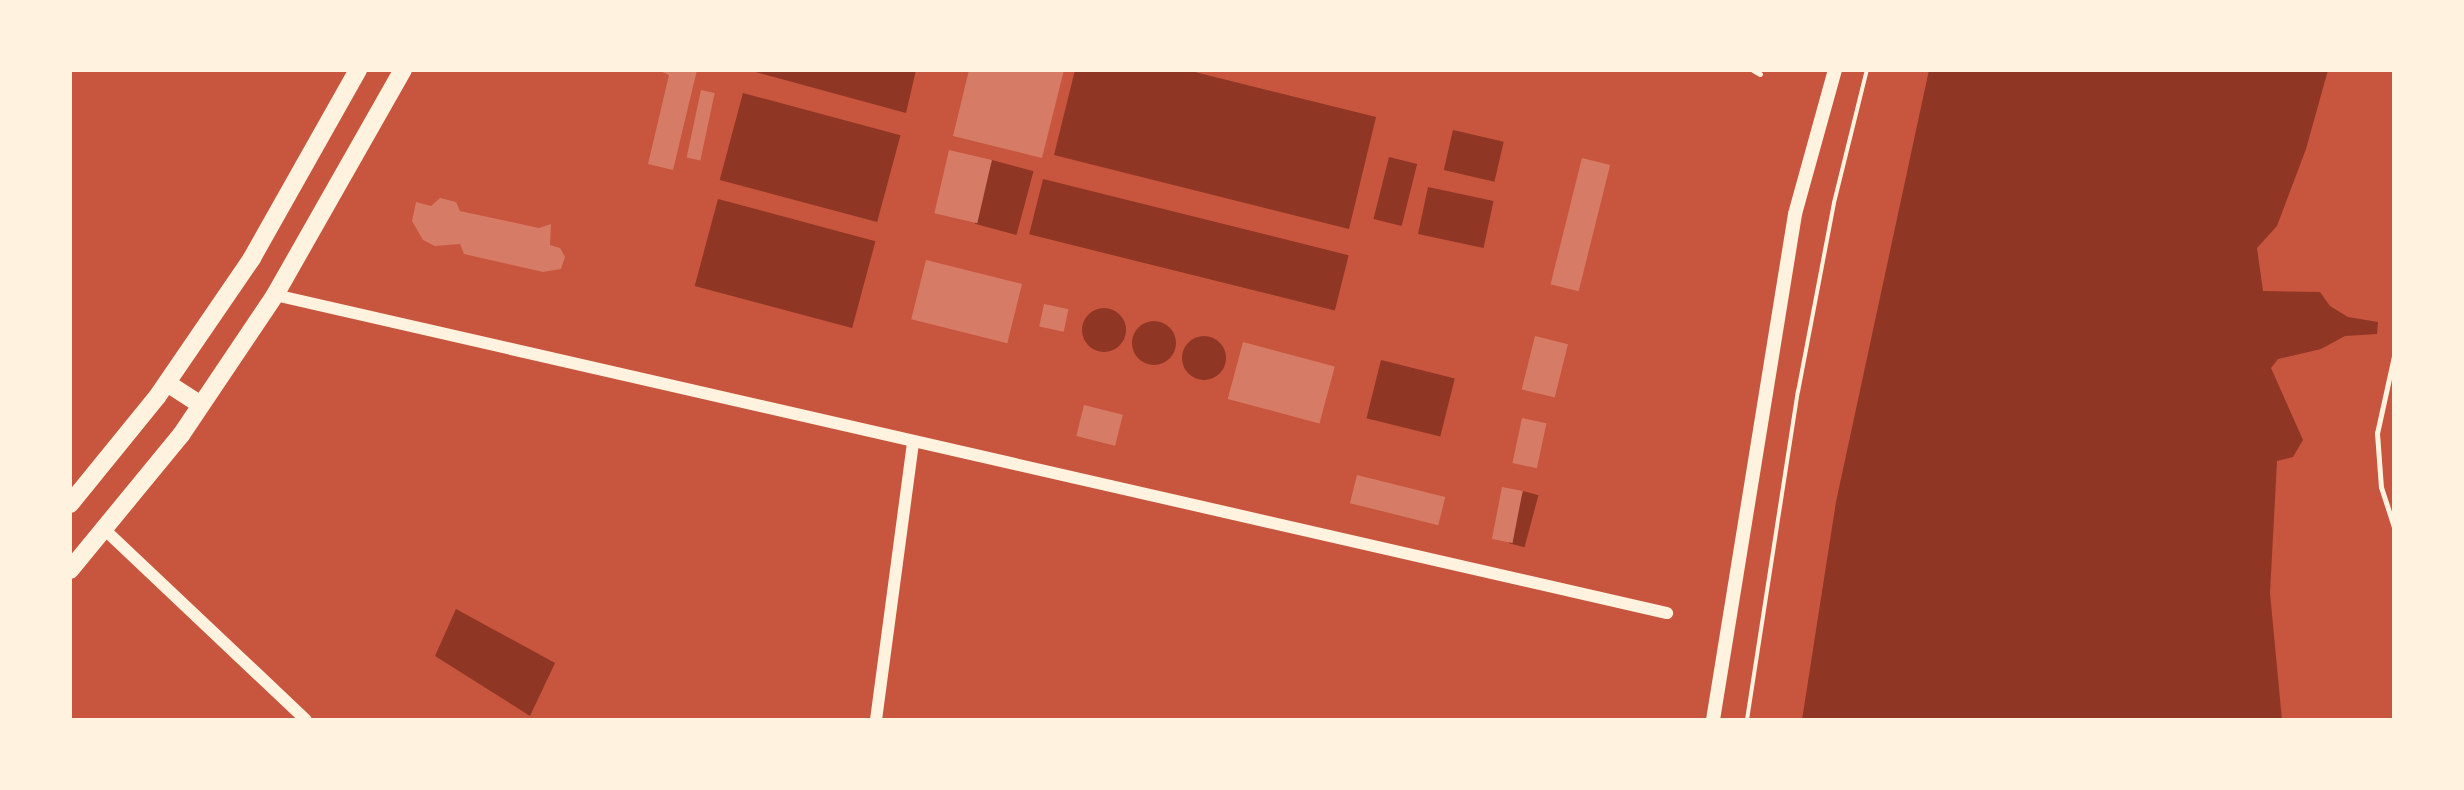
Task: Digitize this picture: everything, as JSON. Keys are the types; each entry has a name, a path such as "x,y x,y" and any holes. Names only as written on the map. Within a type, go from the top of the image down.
{"main road":[{"path":"70,504 167,383 252,258 358,70"},
{"path":"70,570 201,405 275,296 402,70"},
{"path":"1713,720 1795,214 1835,70"},
{"path":"167,383 201,405"}],"street":[{"path":"275,296 1667,613"},
{"path":"876,720 913,441"},
{"path":"104,529 306,720"}],"lane":[{"path":"1753,70 1760,74"},
{"path":"2394,356 2377,433 2381,487 2394,527"}],"path":[{"path":"1747,720 1798,392 1834,203 1867,70"}],"shaded area":[{"path":"748,70 916,70 906,113"},
{"path":"1075,70 1187,70 1376,117 1349,229 1054,155"},
{"path":"1929,70 2328,70 2306,149 2277,226 2257,248 2263,291 2320,292 2330,306 2348,317 2378,322 2377,334 2345,336 2321,349 2278,359 2271,368 2303,440 2293,457 2277,461 2270,593 2282,720 1802,720 1836,502"},
{"path":"743,93 900,135 877,222 720,180"},
{"path":"1453,130 1504,142 1494,182 1444,170"},
{"path":"1389,157 1417,164 1402,226 1374,219"},
{"path":"992,160 1034,171 1016,235 975,224"},
{"path":"1043,179 1349,255 1335,311 1029,234"},
{"path":"1428,187 1494,201 1484,248 1418,234"},
{"path":"718,199 875,241 852,328 695,286"},
{"path":"1104,308 1119,315 1126,330 1119,345 1104,352 1089,345 1082,330 1089,315"},
{"path":"1154,321 1169,328 1176,343 1169,358 1154,365 1139,358 1132,343 1139,328"},
{"path":"1204,336 1219,343 1226,358 1219,373 1204,380 1189,373 1182,358 1189,343"},
{"path":"1381,360 1455,378 1440,437 1366,418"},
{"path":"1523,491 1538,495 1524,547 1509,543"},
{"path":"456,609 555,663 530,716 435,656"}],"building":[{"path":"658,70 697,70 673,170 648,164 669,75"},
{"path":"969,70 1064,70 1042,158 953,136"},
{"path":"701,90 715,93 700,160 687,157"},
{"path":"949,150 992,160 977,223 934,213"},
{"path":"1582,158 1610,165 1579,291 1551,284"},
{"path":"440,198 456,202 460,211 539,228 551,224 550,245 560,248 565,257 561,269 543,272 464,254 460,244 435,246 423,240 412,221 416,202 431,206"},
{"path":"926,260 1022,284 1007,343 911,319"},
{"path":"1044,304 1068,309 1064,332 1039,326"},
{"path":"1535,336 1568,344 1555,398 1522,389"},
{"path":"1243,342 1335,367 1319,424 1228,399"},
{"path":"1084,405 1123,415 1115,446 1076,436"},
{"path":"1522,418 1546,423 1537,468 1512,463"},
{"path":"1357,475 1445,497 1438,525 1350,503"},
{"path":"1502,487 1523,491 1513,543 1492,539"}]}
